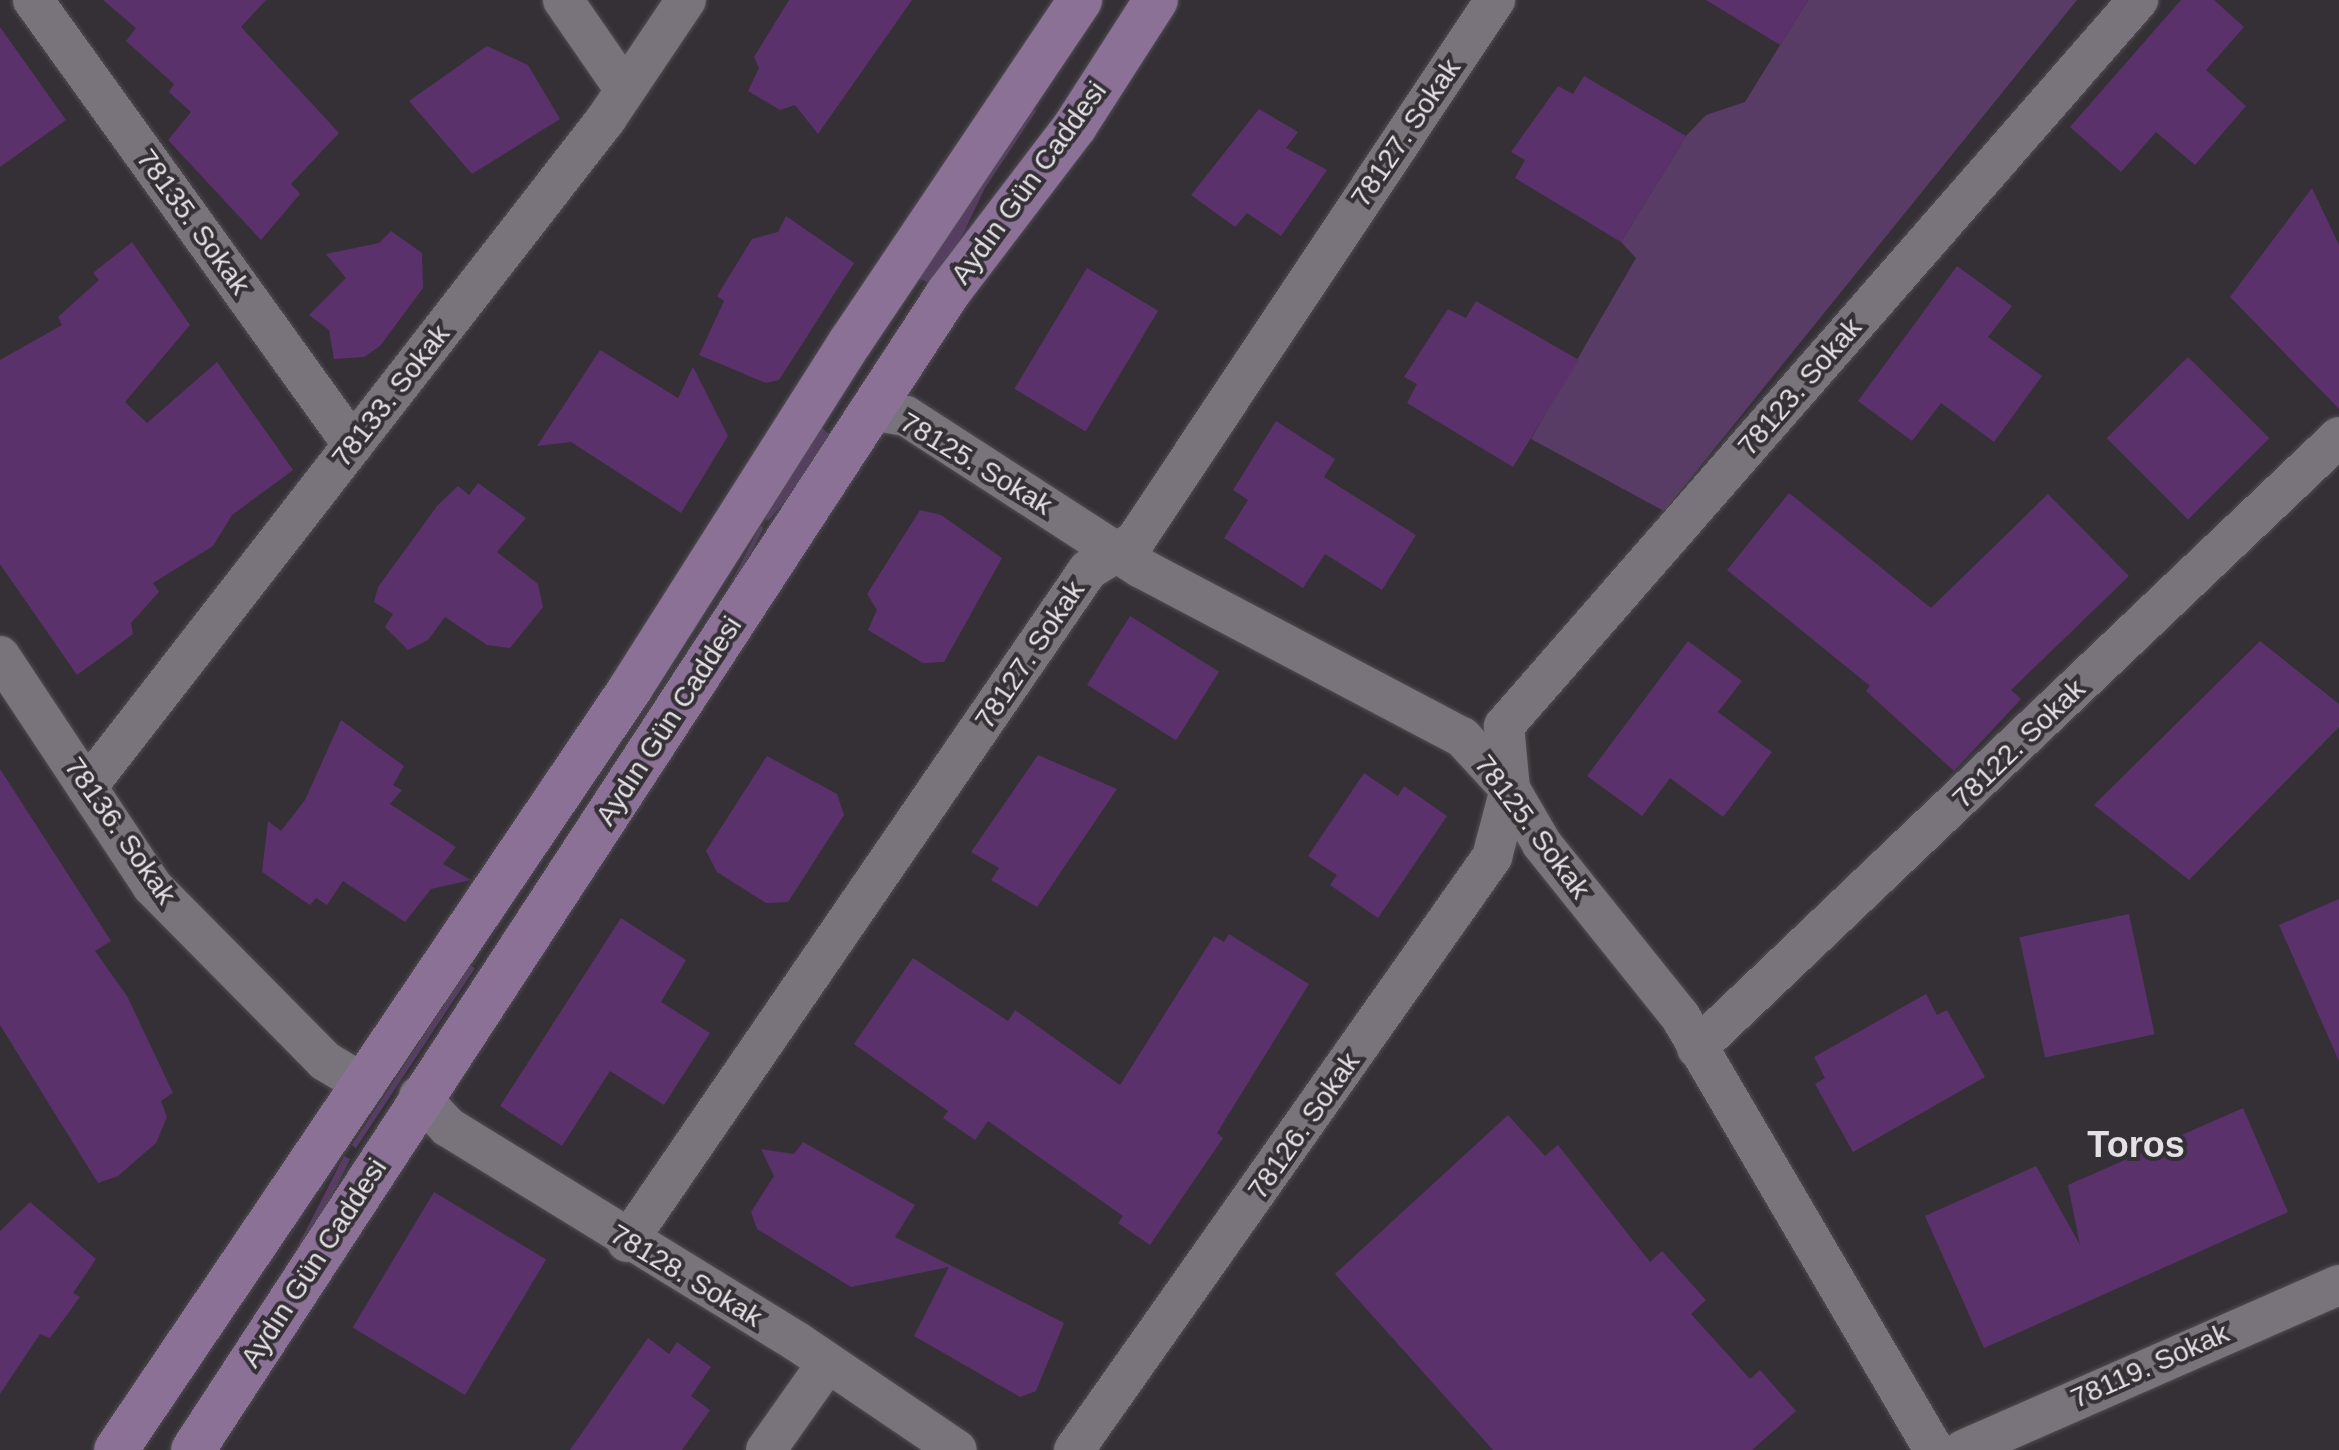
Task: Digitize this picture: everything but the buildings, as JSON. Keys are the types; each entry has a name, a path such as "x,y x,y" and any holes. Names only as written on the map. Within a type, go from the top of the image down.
{"main road":[{"name":"Aydın Gün Caddesi","path":"116,1450 365,1085 764,486 857,332 1080,0"},
{"name":"Aydın Gün Caddesi","path":"193,1450 419,1096 505,978 871,410 911,350 1075,126 1156,0"},
{"path":"871,410 839,385 857,332 888,301 914,311 911,350"}],"street":[{"name":"78135. Sokak","path":"33,0 353,445"},
{"path":"563,0 625,90"},
{"name":"78133. Sokak","path":"87,787 625,90 686,0"},
{"name":"78127. Sokak","path":"627,1242 1088,570 1135,541 1495,0"},
{"name":"78123. Sokak","path":"1510,789 1504,726 2138,0"},
{"name":"78125. Sokak","path":"871,410 906,416 1117,553 1462,737 1510,789 1542,844 1680,1016 1934,1450"},
{"name":"78122. Sokak","path":"1697,1048 2339,437"},
{"name":"78136. Sokak","path":"0,656 152,886 325,1061 365,1085"},
{"name":"78126. Sokak","path":"1074,1450 1492,857 1510,789"},
{"name":"78128. Sokak","path":"419,1096 448,1127 957,1450"},
{"name":"78119. Sokak","path":"1963,1450 2336,1293"},
{"path":"766,1450 826,1365"}],"shaded area":[{"path":"1808,0 2077,0 1664,511 1531,439 1636,258 1621,242 1686,136 1706,115 1745,102"},
{"path":"1029,106 1036,111 985,188 938,286 912,276"},
{"path":"815,422 837,441 768,521 765,518"},
{"path":"760,526 764,528 661,728 658,726"},
{"path":"470,965 475,968 356,1148 352,1145"},
{"path":"344,1156 350,1159 202,1450 194,1450"}],"district":[{"name":"Toros","path":"2136,1145"}]}
